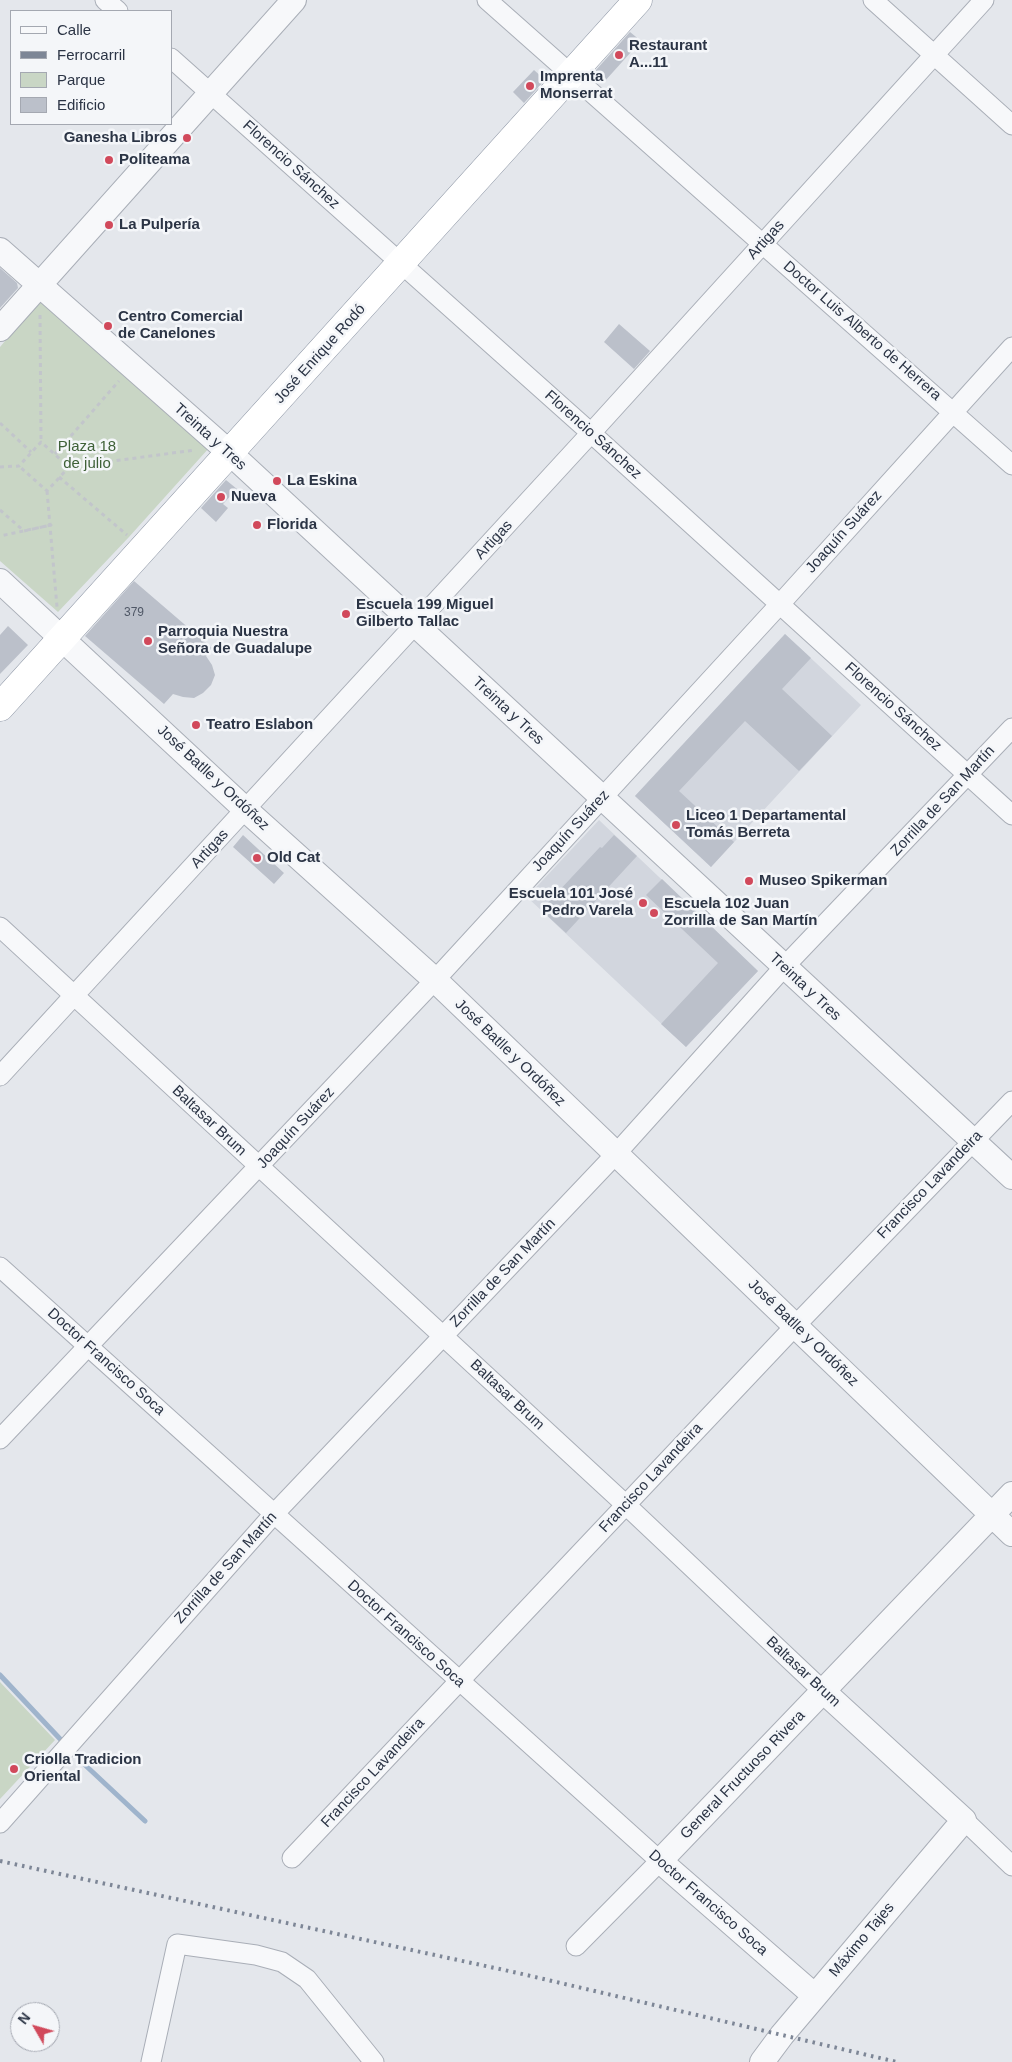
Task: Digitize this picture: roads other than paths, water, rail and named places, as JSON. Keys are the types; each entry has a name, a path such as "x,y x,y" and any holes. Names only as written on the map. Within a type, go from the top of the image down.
{"highway":[{"name":"José Enrique Rodó","path":"0,707 402,264 638,0"}],"street":[{"path":"105,0 117,10"},
{"path":"0,329 294,0"},
{"name":"Doctor Luis Alberto de Herrera","path":"488,0 1012,464"},
{"path":"873,0 1012,124"},
{"name":"Artigas","path":"0,1076 591,434 984,0"},
{"name":"Florencio Sánchez","path":"172,59 780,604 1012,815"},
{"name":"Treinta y Tres","path":"0,250 230,453 784,968 1012,1177"},
{"name":"Joaquín Suárez","path":"0,1439 435,980 780,604 1012,347"},
{"name":"José Batlle y Ordóñez","path":"0,581 246,810 435,980 615,1155 1012,1534"},
{"name":"Zorrilla de San Martín","path":"0,1823 273,1515 615,1155 784,968 1012,728"},
{"name":"Baltasar Brum","path":"0,927 626,1505 1012,1866"},
{"name":"Francisco Lavandeira","path":"292,1858 795,1326 1012,1101"},
{"name":"Doctor Francisco Soca","path":"0,1267 458,1682 660,1862 815,1996"},
{"name":"General Fructuoso Rivera","path":"576,1946 660,1862 1012,1494"},
{"name":"Máximo Tajes","path":"762,2062 782,2035 964,1820"},
{"path":"151,2062 177,1944 256,1955 282,1962 307,1979 374,2062"}],"waterway":[{"path":"0,1675 62,1741"},
{"path":"84,1764 145,1821"}],"railway":[{"path":"0,1861 518,1973 897,2062"}],"place":[{"name":"Restaurant A...11","path":"619,55"},
{"name":"Imprenta Monserrat","path":"530,86"},
{"name":"Ganesha Libros","path":"187,138"},
{"name":"Politeama","path":"109,160"},
{"name":"La Pulpería","path":"109,225"},
{"name":"Centro Comercial de Canelones","path":"108,326"},
{"name":"La Eskina","path":"277,481"},
{"name":"Nueva","path":"221,497"},
{"name":"Florida","path":"257,525"},
{"name":"Escuela 199 Miguel Gilberto Tallac","path":"346,614"},
{"name":"Parroquia Nuestra Señora de Guadalupe","path":"148,641"},
{"name":"Teatro Eslabon","path":"196,725"},
{"name":"Liceo 1 Departamental Tomás Berreta","path":"676,825"},
{"name":"Old Cat","path":"257,858"},
{"name":"Museo Spikerman","path":"749,881"},
{"name":"Escuela 101 José Pedro Varela","path":"643,903"},
{"name":"Escuela 102 Juan Zorrilla de San Martín","path":"654,913"},
{"name":"Criolla Tradicion Oriental","path":"14,1769"}],"park label":[{"name":"Plaza 18 de julio","path":"87,456"}]}
